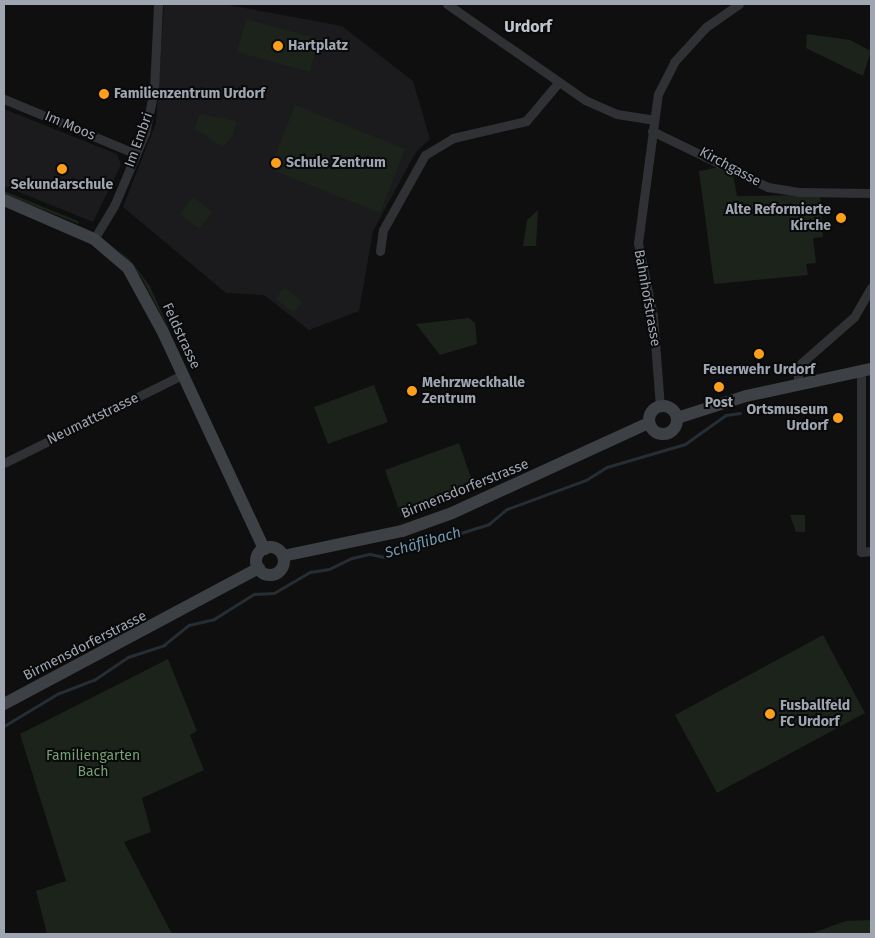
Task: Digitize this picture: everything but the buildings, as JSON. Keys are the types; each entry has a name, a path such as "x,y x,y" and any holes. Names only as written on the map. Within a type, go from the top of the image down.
{"main road":[{"name":"Feldstrasse","path":"4,200 94,239 121,261 138,282 264,549"},
{"path":"677,418 798,384 866,371"},
{"path":"660,407 672,409 677,418 675,428 667,434 658,433 649,423 652,412 660,407"},
{"name":"Birmensdorferstrasse","path":"4,704 258,568 276,574 283,556 402,530 452,513 649,423"},
{"path":"258,568 257,557 264,549 275,548 283,556"}],"street":[{"name":"Im Embri","path":"94,239 136,154 151,111 158,4"},
{"path":"447,4 558,83 617,114 654,120"},
{"name":"Bahnhofstrasse","path":"660,407 653,316 638,243 658,94 674,62 706,27 739,4"},
{"path":"380,251 384,230 425,155 452,138 526,120 558,83"},
{"name":"Im Moos","path":"4,99 136,154"},
{"name":"Kirchgasse","path":"652,130 768,187 799,192 871,191"},
{"path":"798,384 798,366 854,318 871,288"},
{"path":"866,371 861,552 871,551"},
{"name":"Neumattstrasse","path":"4,463 182,375"}],"shaded area":[{"name":"Schule Zentrum","path":"164,4 223,4 342,26 413,81 430,139 416,152 373,231 359,311 309,330 264,295 226,293 123,207 156,123"},
{"name":"Sekundarschule","path":"4,109 117,154 121,165 93,222 4,186"}],"green space":[{"name":"Hartplatz","path":"246,19 319,39 310,72 237,52"},
{"path":"807,34 850,40 871,51 863,76 806,48"},
{"path":"295,105 405,149 380,213 270,169"},
{"path":"199,114 237,121 232,137 222,147 195,129"},
{"path":"720,167 733,175 737,196 820,195 823,237 813,238 816,263 806,264 808,275 714,284 699,171"},
{"path":"4,191 78,221 79,224 4,194"},
{"path":"193,197 213,212 199,229 180,214"},
{"path":"538,210 536,246 523,246 527,220"},
{"path":"119,250 131,261 150,286 170,331 141,277"},
{"path":"284,287 303,302 293,313 276,299"},
{"path":"469,318 475,323 477,344 440,355 416,324"},
{"path":"374,385 388,422 328,444 314,407"},
{"path":"459,443 474,487 401,516 385,470"},
{"path":"790,515 805,515 805,532 796,532"},
{"name":"Fusballfeld FC Urdorf","path":"823,635 865,713 717,793 675,715"},
{"name":"Familiengarten Bach","path":"168,659 197,731 190,735 204,770 142,798 151,832 124,842 172,934 47,934 36,891 66,881 20,734"},
{"path":"871,920 871,934 810,934 846,921"}],"waterway":[{"name":"Schäflibach","path":"4,726 57,694 94,680 128,657 164,645 189,625 214,619 254,594 274,593 310,572 329,569 352,558 370,554 384,557 489,524 507,509 586,480 607,467 685,444 726,415 740,413"},
{"path":"853,934 870,934"}],"place":[{"name":"Hartplatz","path":"278,46"},
{"name":"Familienzentrum Urdorf","path":"104,94"},
{"name":"Schule Zentrum","path":"276,163"},
{"name":"Sekundarschule","path":"62,169"},
{"name":"Alte Reformierte Kirche","path":"841,218"},
{"name":"Feuerwehr Urdorf","path":"759,354"},
{"name":"Post","path":"719,387"},
{"name":"Mehrzweckhalle Zentrum","path":"412,391"},
{"name":"Ortsmuseum Urdorf","path":"838,418"},
{"name":"Fusballfeld FC Urdorf","path":"770,714"}],"district":[{"name":"Urdorf","path":"528,27"}]}
